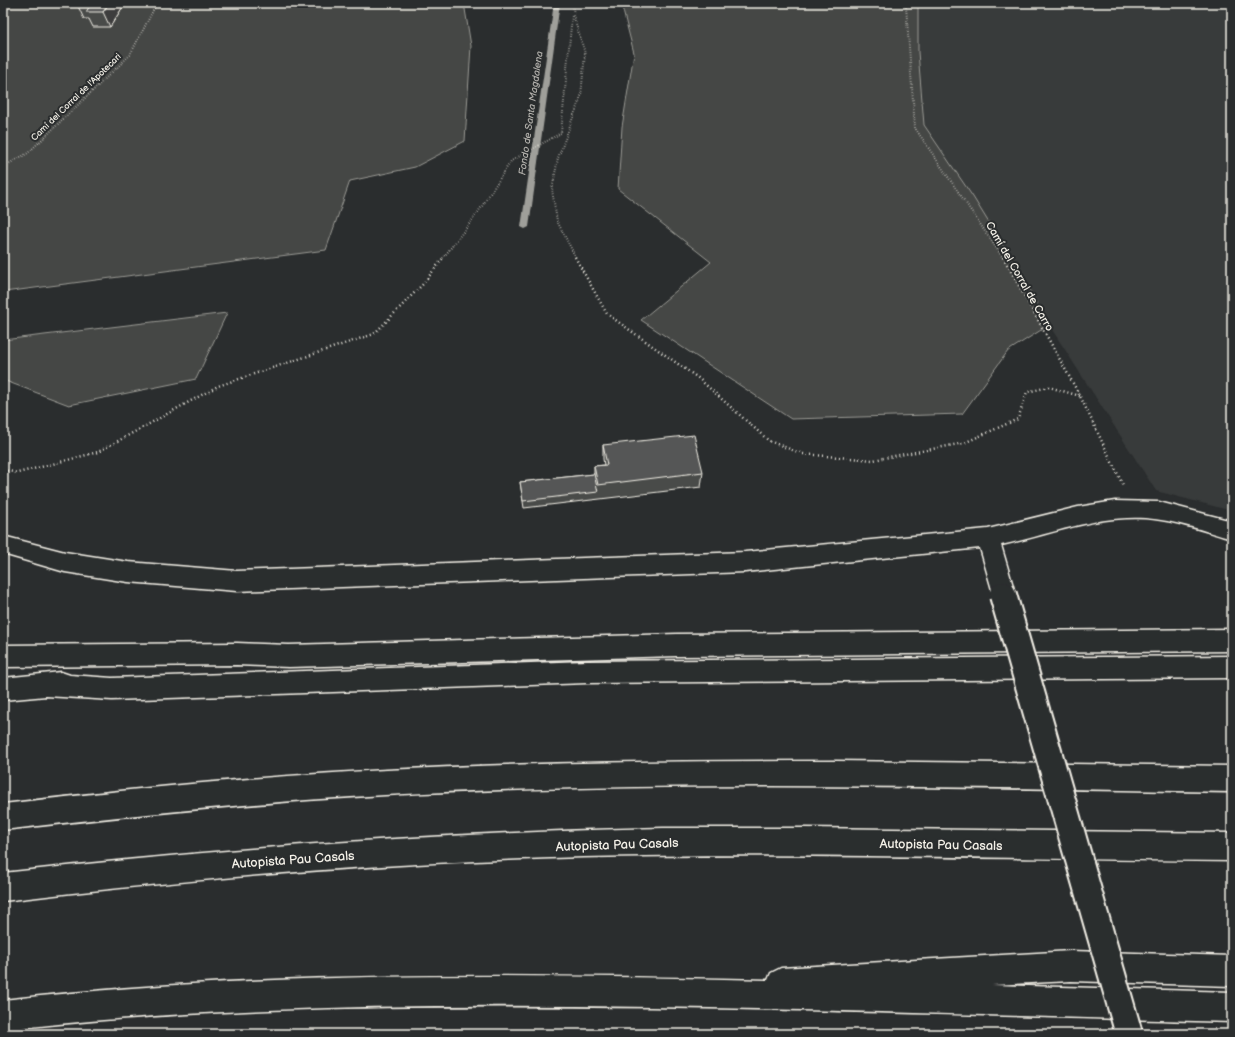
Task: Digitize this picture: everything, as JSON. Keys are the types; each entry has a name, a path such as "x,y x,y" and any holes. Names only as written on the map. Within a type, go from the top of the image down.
{"main road":[{"path":"3,545 65,562 128,572 237,581 745,562 988,538 1014,534 1099,511 1134,509 1166,512 1232,530"},
{"path":"988,538 1129,1034"},
{"path":"3,656 237,654 289,656 677,645 1232,640"},
{"path":"3,689 47,685 116,674 234,670 289,656"},
{"path":"47,685 112,688 586,672 1232,667"},
{"path":"3,817 254,792 439,780 804,774 1232,778"},
{"name":"Autopista Pau Casals","path":"3,887 270,859 460,849 660,842 1232,847"},
{"path":"628,992 1070,966 1232,972"},
{"path":"3,1015 195,998 409,991 628,992 1232,1007"}],"path":[{"name":"Camí del Corral de l'Apotecari","path":"3,168 8,163 28,153 130,55 157,3"},
{"path":"574,3 573,15 585,53 581,96 558,158 552,190 557,221 587,280 607,314 698,378 769,441 803,454 873,460 964,443 1005,425 1018,419 1027,392 1049,387 1080,396"},
{"path":"3,470 18,473 98,452 218,386 374,334 423,284 476,214 512,161 561,133 574,3"},
{"name":"Camí del Corral de Carro","path":"904,3 906,6 915,128 998,249 1080,396 1134,509"},
{"path":"3,162 8,163"}],"shaded area":[{"path":"3,3 464,3 471,46 465,141 415,167 350,181 326,250 4,292"},
{"path":"621,3 917,3 918,52 924,125 973,197 1018,270 1049,325 1008,351 962,414 791,419 641,320 711,262 618,189 622,127 634,53"},
{"path":"917,3 1232,3 1232,511 1156,491 1049,325 1018,270 924,125 918,52"},
{"path":"227,313 196,379 69,405 3,380 3,340"}],"building":[{"path":"77,3 109,3 103,12 86,12 91,4"},
{"path":"694,435 703,472 598,485 594,466 607,465 603,445"},
{"path":"594,474 598,492 523,501 520,482"}],"waterway":[{"name":"Fondo de Santa Magdalena","path":"525,227 557,3"}]}
